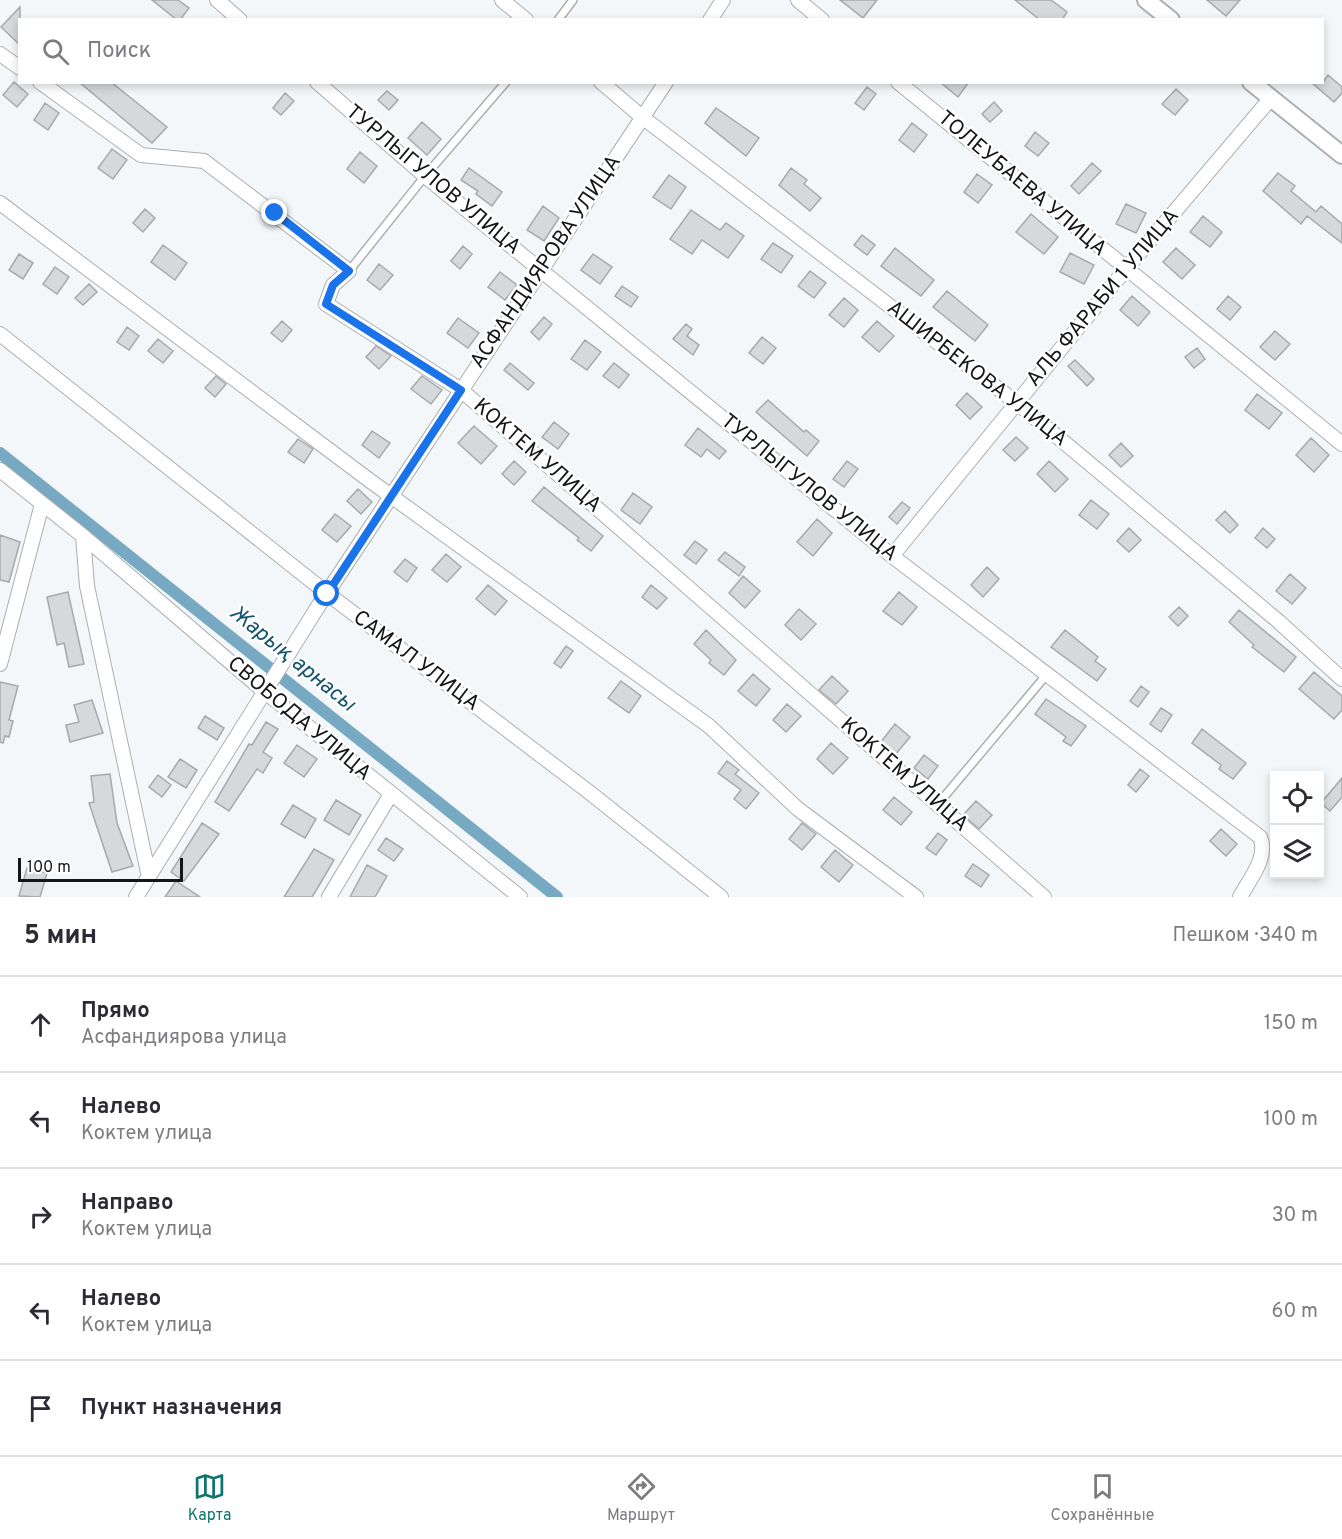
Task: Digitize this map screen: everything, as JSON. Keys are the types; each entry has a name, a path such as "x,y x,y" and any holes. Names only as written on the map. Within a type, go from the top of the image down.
{"street":[{"path":"217,0 238,18"},
{"path":"502,0 524,18"},
{"path":"711,18 723,0"},
{"path":"798,0 820,18"},
{"path":"1146,0 1168,18"},
{"path":"0,54 18,67"},
{"path":"43,84 141,155 204,160 349,271"},
{"name":"ТУРЛЫГУЛОВ УЛИЦА","path":"319,84 425,176 892,556 1260,837 1264,845 1263,854 1240,897"},
{"name":"АШИРБЕКОВА УЛИЦА","path":"603,84 642,117 1017,403 1342,679"},
{"name":"АСФАНДИЯРОВА УЛИЦА","path":"136,897 323,600 665,84"},
{"name":"ТОЛЕУБАЕВА УЛИЦА","path":"900,84 1125,270 1342,444"},
{"path":"1254,84 1342,155"},
{"name":"АЛЬ ФАРАБИ 1 УЛИЦА","path":"892,556 1125,270 1271,98"},
{"path":"0,203 369,480 709,726 798,808 916,897"},
{"name":"КОКТЕМ УЛИЦА","path":"349,271 333,285 326,304 461,390 1044,897"},
{"name":"САМАЛ УЛИЦА","path":"0,334 323,600 579,785 721,897"},
{"name":"СВОБОДА УЛИЦА","path":"0,470 268,685 391,794 520,897"},
{"path":"0,664 42,504"},
{"path":"83,536 87,586 148,877"},
{"path":"329,897 391,794"}],"lane":[{"path":"560,18 573,0"},
{"path":"349,271 425,176 504,84"},
{"path":"938,804 1048,673"}],"building":[{"path":"152,0 178,0 189,8 182,18 174,18"},
{"path":"840,0 877,0 863,18"},
{"path":"1015,0 1051,0 1067,12 1063,18 1038,18"},
{"path":"1207,0 1240,0 1226,16"},
{"path":"20,7 18,43 1,27"},
{"path":"1328,75 1342,87 1342,93 1334,102 1313,84 1324,84"},
{"path":"14,82 28,94 17,107 3,95"},
{"path":"81,84 113,84 167,127 152,143"},
{"path":"942,84 968,84 958,97"},
{"path":"867,87 876,94 864,110 855,103"},
{"path":"1176,89 1188,100 1175,115 1162,104"},
{"path":"387,91 398,100 389,110 378,100"},
{"path":"285,93 294,101 281,115 273,108"},
{"path":"994,102 1002,111 990,122 982,114"},
{"path":"45,103 59,113 48,130 34,120"},
{"path":"716,108 759,138 746,156 705,123"},
{"path":"422,122 441,139 427,155 408,138"},
{"path":"912,123 927,135 914,152 899,140"},
{"path":"1035,132 1049,143 1038,156 1025,146"},
{"path":"112,149 127,160 113,179 98,168"},
{"path":"360,152 377,166 364,183 347,169"},
{"path":"1092,163 1101,171 1079,194 1071,186"},
{"path":"469,168 502,192 492,206 476,194 478,191 461,180"},
{"path":"791,168 807,180 804,184 821,198 810,211 779,185"},
{"path":"1278,173 1295,186 1291,191 1316,212 1321,206 1342,224 1342,243 1307,216 1301,224 1263,191"},
{"path":"977,174 992,185 978,203 964,192"},
{"path":"669,175 686,187 671,209 653,197"},
{"path":"1126,204 1146,213 1136,233 1116,224"},
{"path":"543,206 559,218 544,241 527,230"},
{"path":"145,209 155,218 143,232 133,223"},
{"path":"691,210 720,230 726,223 744,236 728,258 702,240 692,254 670,239"},
{"path":"1031,214 1058,237 1044,254 1016,232"},
{"path":"1203,216 1222,232 1210,247 1190,232"},
{"path":"862,235 875,245 867,255 854,245"},
{"path":"773,243 793,256 781,273 761,259"},
{"path":"163,245 187,263 175,280 151,262"},
{"path":"463,246 472,254 460,269 451,261"},
{"path":"895,248 934,280 921,296 881,266"},
{"path":"1176,248 1195,265 1182,279 1163,262"},
{"path":"1070,253 1094,265 1084,284 1060,272"},
{"path":"19,254 33,263 23,279 9,270"},
{"path":"593,254 612,267 600,284 581,270"},
{"path":"379,264 393,275 380,290 367,280"},
{"path":"55,267 69,277 57,294 43,284"},
{"path":"810,271 826,283 814,298 798,286"},
{"path":"500,272 517,285 505,300 488,287"},
{"path":"89,284 97,292 83,305 75,298"},
{"path":"622,286 638,297 631,307 615,296"},
{"path":"947,291 988,325 975,341 933,307"},
{"path":"1132,296 1150,312 1138,326 1120,310"},
{"path":"1228,296 1241,307 1230,320 1217,309"},
{"path":"844,298 858,310 844,327 829,315"},
{"path":"544,317 552,324 539,340 531,332"},
{"path":"458,318 479,333 468,348 447,333"},
{"path":"282,321 292,330 282,342 271,333"},
{"path":"877,321 894,336 879,352 862,337"},
{"path":"686,324 692,329 687,336 699,345 693,355 673,339"},
{"path":"127,327 139,336 129,350 117,342"},
{"path":"1275,331 1290,344 1275,360 1260,347"},
{"path":"762,337 776,348 763,364 749,353"},
{"path":"158,339 173,351 163,363 148,351"},
{"path":"585,340 601,352 587,370 571,359"},
{"path":"376,346 391,356 379,369 366,357"},
{"path":"1197,348 1205,359 1194,368 1185,357"},
{"path":"1075,360 1094,379 1087,386 1068,366"},
{"path":"510,363 534,383 528,390 504,370"},
{"path":"614,363 629,375 619,388 603,376"},
{"path":"216,376 226,384 215,397 205,388"},
{"path":"422,376 442,390 431,404 411,389"},
{"path":"967,393 982,407 970,419 956,405"},
{"path":"1257,394 1282,413 1269,429 1245,410"},
{"path":"768,400 804,432 806,430 819,441 807,456 756,412"},
{"path":"554,422 569,434 558,449 542,437"},
{"path":"474,426 497,446 481,464 458,443"},
{"path":"698,428 726,451 719,459 707,449 701,457 685,445"},
{"path":"372,431 390,443 379,458 362,445"},
{"path":"1016,437 1028,448 1015,461 1003,450"},
{"path":"1311,438 1329,455 1314,472 1296,455"},
{"path":"298,439 313,449 304,463 288,452"},
{"path":"1121,443 1133,456 1121,467 1109,455"},
{"path":"514,461 526,472 514,485 502,474"},
{"path":"847,461 858,469 844,487 833,479"},
{"path":"1049,461 1068,479 1055,492 1037,474"},
{"path":"544,487 603,536 591,551 577,540 579,538 532,501"},
{"path":"358,489 372,502 361,514 347,501"},
{"path":"633,493 652,507 640,524 621,510"},
{"path":"1091,500 1109,514 1097,529 1079,515"},
{"path":"902,502 910,508 897,524 889,517"},
{"path":"1225,511 1238,525 1230,533 1216,520"},
{"path":"335,514 351,526 337,542 322,530"},
{"path":"817,519 832,533 813,556 797,542"},
{"path":"1129,528 1141,540 1129,552 1117,541"},
{"path":"1263,528 1275,539 1267,548 1255,538"},
{"path":"0,535 20,542 9,582 0,580"},
{"path":"695,541 707,550 696,564 684,555"},
{"path":"725,552 745,567 739,576 718,560"},
{"path":"446,554 461,567 447,582 432,570"},
{"path":"405,559 417,568 407,582 394,572"},
{"path":"987,567 999,579 983,597 971,585"},
{"path":"1290,574 1306,588 1292,604 1276,591"},
{"path":"743,576 760,591 745,608 729,593"},
{"path":"488,585 507,601 495,615 476,599"},
{"path":"651,585 667,598 657,609 642,597"},
{"path":"68,592 84,664 69,667 64,643 57,645 47,597"},
{"path":"899,592 917,607 902,625 883,611"},
{"path":"1179,607 1188,616 1178,626 1169,617"},
{"path":"799,609 816,624 801,640 785,625"},
{"path":"1239,610 1296,657 1284,672 1252,647 1254,645 1229,622"},
{"path":"706,630 736,660 724,675 709,663 711,660 694,644"},
{"path":"1065,630 1098,657 1095,661 1106,669 1097,681 1051,647"},
{"path":"566,646 573,651 561,668 554,663"},
{"path":"1314,672 1342,696 1342,710 1334,719 1299,689"},
{"path":"753,674 770,689 756,706 738,691"},
{"path":"832,676 848,691 836,704 819,690"},
{"path":"621,681 641,696 629,713 608,698"},
{"path":"0,682 18,686 9,720 13,721 9,737 5,736 3,743 0,742"},
{"path":"1141,686 1149,692 1138,707 1130,701"},
{"path":"1046,699 1086,726 1071,746 1063,741 1066,737 1035,714"},
{"path":"92,700 103,733 70,742 66,725 79,722 74,705"},
{"path":"787,704 801,716 786,732 773,720"},
{"path":"1161,708 1172,715 1161,732 1150,724"},
{"path":"205,716 224,728 217,740 198,728"},
{"path":"266,722 278,729 263,752 272,758 263,773 257,769 229,811 215,802 249,744 252,745"},
{"path":"895,724 910,737 895,755 880,743"},
{"path":"1202,729 1246,763 1233,779 1219,769 1221,765 1192,743"},
{"path":"831,743 848,758 833,774 817,759"},
{"path":"297,745 317,759 304,777 284,763"},
{"path":"924,755 938,766 928,779 914,768"},
{"path":"180,759 197,770 186,788 168,777"},
{"path":"727,761 739,770 735,774 759,793 746,809 734,799 741,790 718,773"},
{"path":"1140,769 1149,776 1136,792 1128,785"},
{"path":"110,774 117,823 133,866 112,872 89,803 94,802 91,776"},
{"path":"158,775 171,785 162,797 149,787"},
{"path":"1342,778 1342,797 1330,811 1324,806 1324,799"},
{"path":"894,797 912,812 901,825 883,810"},
{"path":"336,800 361,815 349,835 324,820"},
{"path":"976,801 992,815 979,829 963,815"},
{"path":"293,805 316,819 305,838 281,824"},
{"path":"202,823 219,834 184,881 171,872"},
{"path":"802,823 816,834 802,850 789,839"},
{"path":"1221,829 1237,844 1226,856 1210,841"},
{"path":"938,833 947,840 936,855 926,848"},
{"path":"386,838 403,849 394,861 378,850"},
{"path":"314,849 334,860 312,897 284,897"},
{"path":"835,850 853,865 839,882 821,867"},
{"path":"973,864 989,875 981,887 965,876"},
{"path":"367,865 387,876 375,897 350,897"},
{"path":"27,868 47,873 40,897 19,896"},
{"path":"176,881 200,897 165,897"}],"waterway":[{"name":"Жарық арнасы","path":"0,453 557,897"}],"route":[{"path":"275,213 349,271 333,285 326,304 461,390 327,594"}]}
